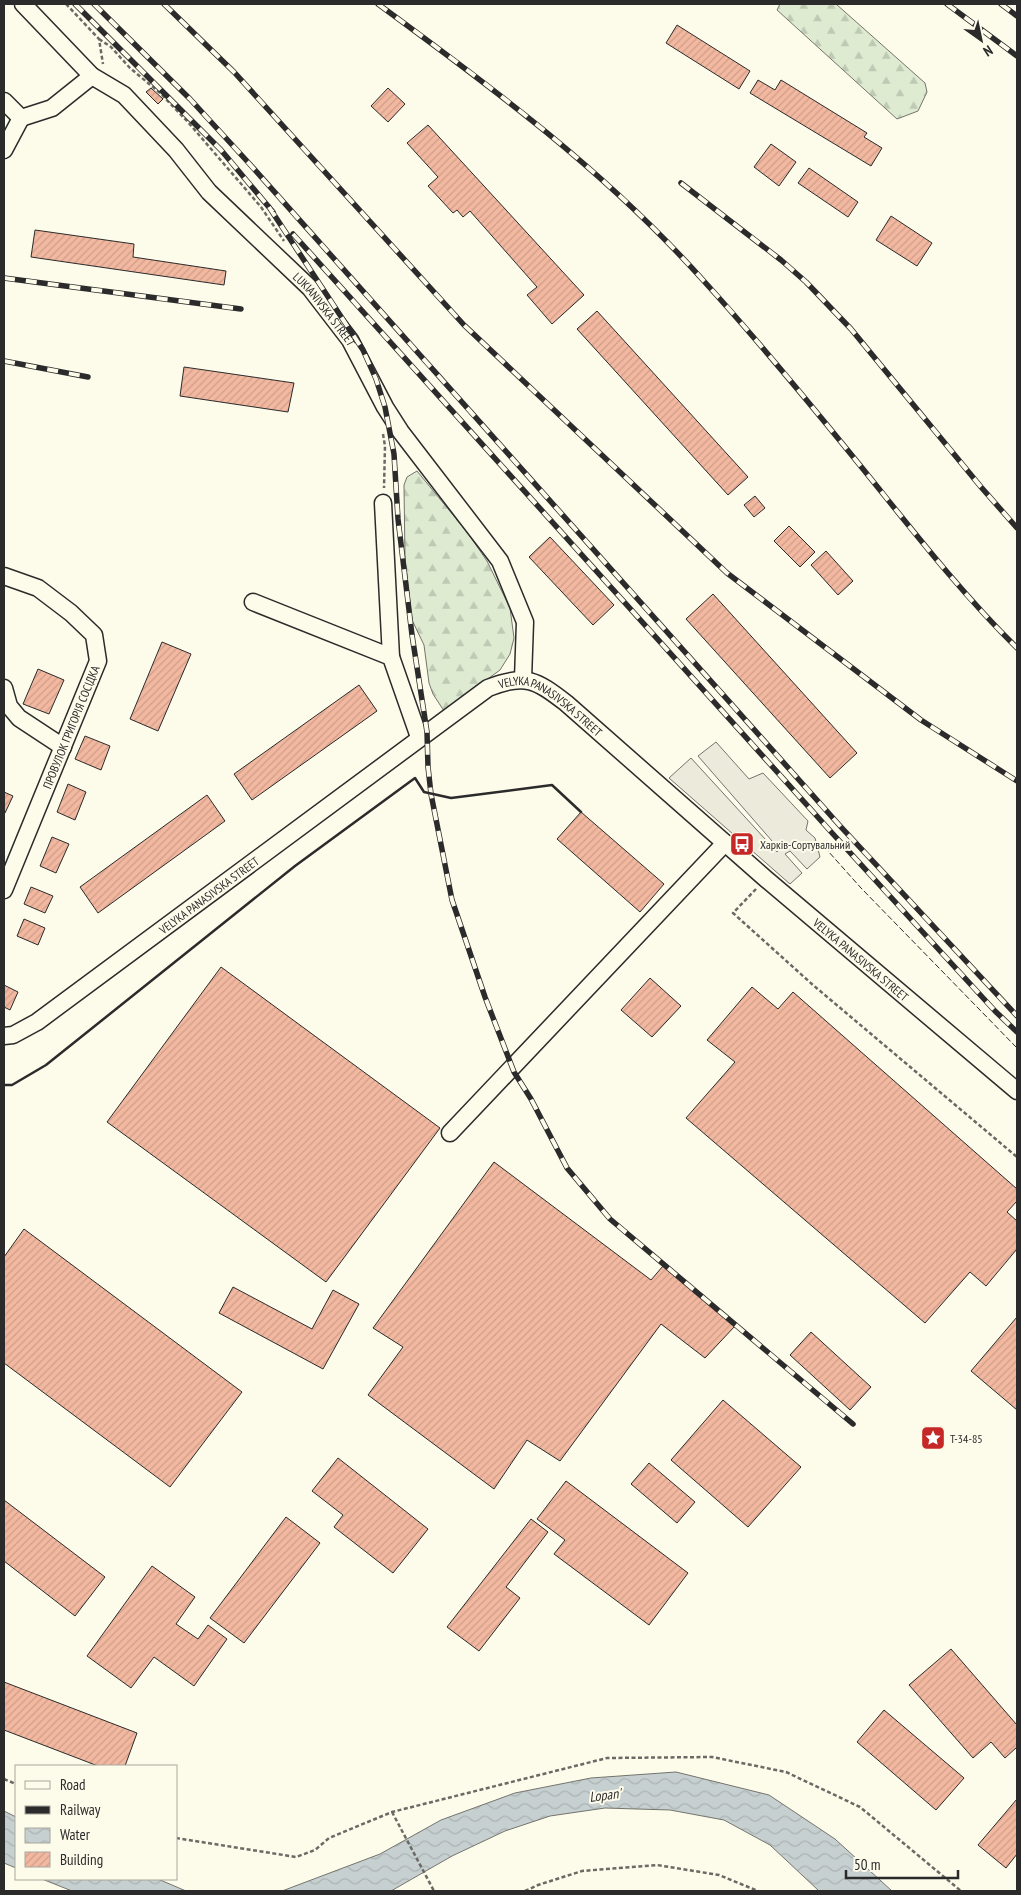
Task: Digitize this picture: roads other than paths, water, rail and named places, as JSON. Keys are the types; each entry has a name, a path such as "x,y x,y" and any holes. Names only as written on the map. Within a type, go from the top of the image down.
{"street":[{"name":"LUKIANIVSKA STREET","path":"23,4 124,95 176,150 209,192 310,288 350,340 385,407 401,432 500,561 525,622 523,679"},
{"path":"4,150 20,118 52,108 98,73"},
{"path":"4,102 20,118"},
{"path":"383,503 391,657 419,737"},
{"name":"ПРОВУЛОК ГРИГОРІЯ СОСІДКА","path":"4,576 38,588 71,613 94,635 98,661 4,890"},
{"path":"254,602 391,657"},
{"name":"VELYKA PANASIVSKA STREET","path":"4,1036 13,1035 37,1022 419,737 488,688 505,681 523,679 541,685 566,703 725,843 1017,1092"},
{"path":"4,688 9,706 19,718 63,747"},
{"path":"450,1133 725,843"}],"water":[{"name":"Lopan'","path":"676,1772 769,1795 835,1839 892,1891 819,1891 770,1845 724,1820 670,1810 605,1808 550,1816 505,1831 452,1856 391,1891 282,1891 380,1854 441,1820 515,1793 591,1778"},
{"path":"4,1811 15,1816 15,1868 4,1863"},
{"path":"44,1880 160,1880 186,1891 72,1891"}],"railway":[{"path":"75,4 221,150 273,212"},
{"path":"94,4 190,99 246,160 841,827 1017,1016"},
{"path":"164,4 234,72 464,325 727,573 921,720 1017,781"},
{"path":"378,4 547,133 627,202 665,240 721,300 777,365 973,602 1017,648"},
{"path":"947,4 1017,56"},
{"path":"1001,4 1017,16"},
{"path":"681,183 781,260 806,282 851,329 1017,528"},
{"path":"269,207 363,350 376,379 385,407 394,454 398,519 412,635 427,732 431,794 452,900 485,997 514,1072 531,1099 567,1168 610,1219 853,1424"},
{"path":"293,234 833,834 995,1011 1017,1032"},
{"path":"4,278 241,309"},
{"path":"4,361 88,377"}],"place":[{"name":"Харків-Сортувальний","path":"742,844"},
{"name":"Т-34-85","path":"933,1438"}]}
